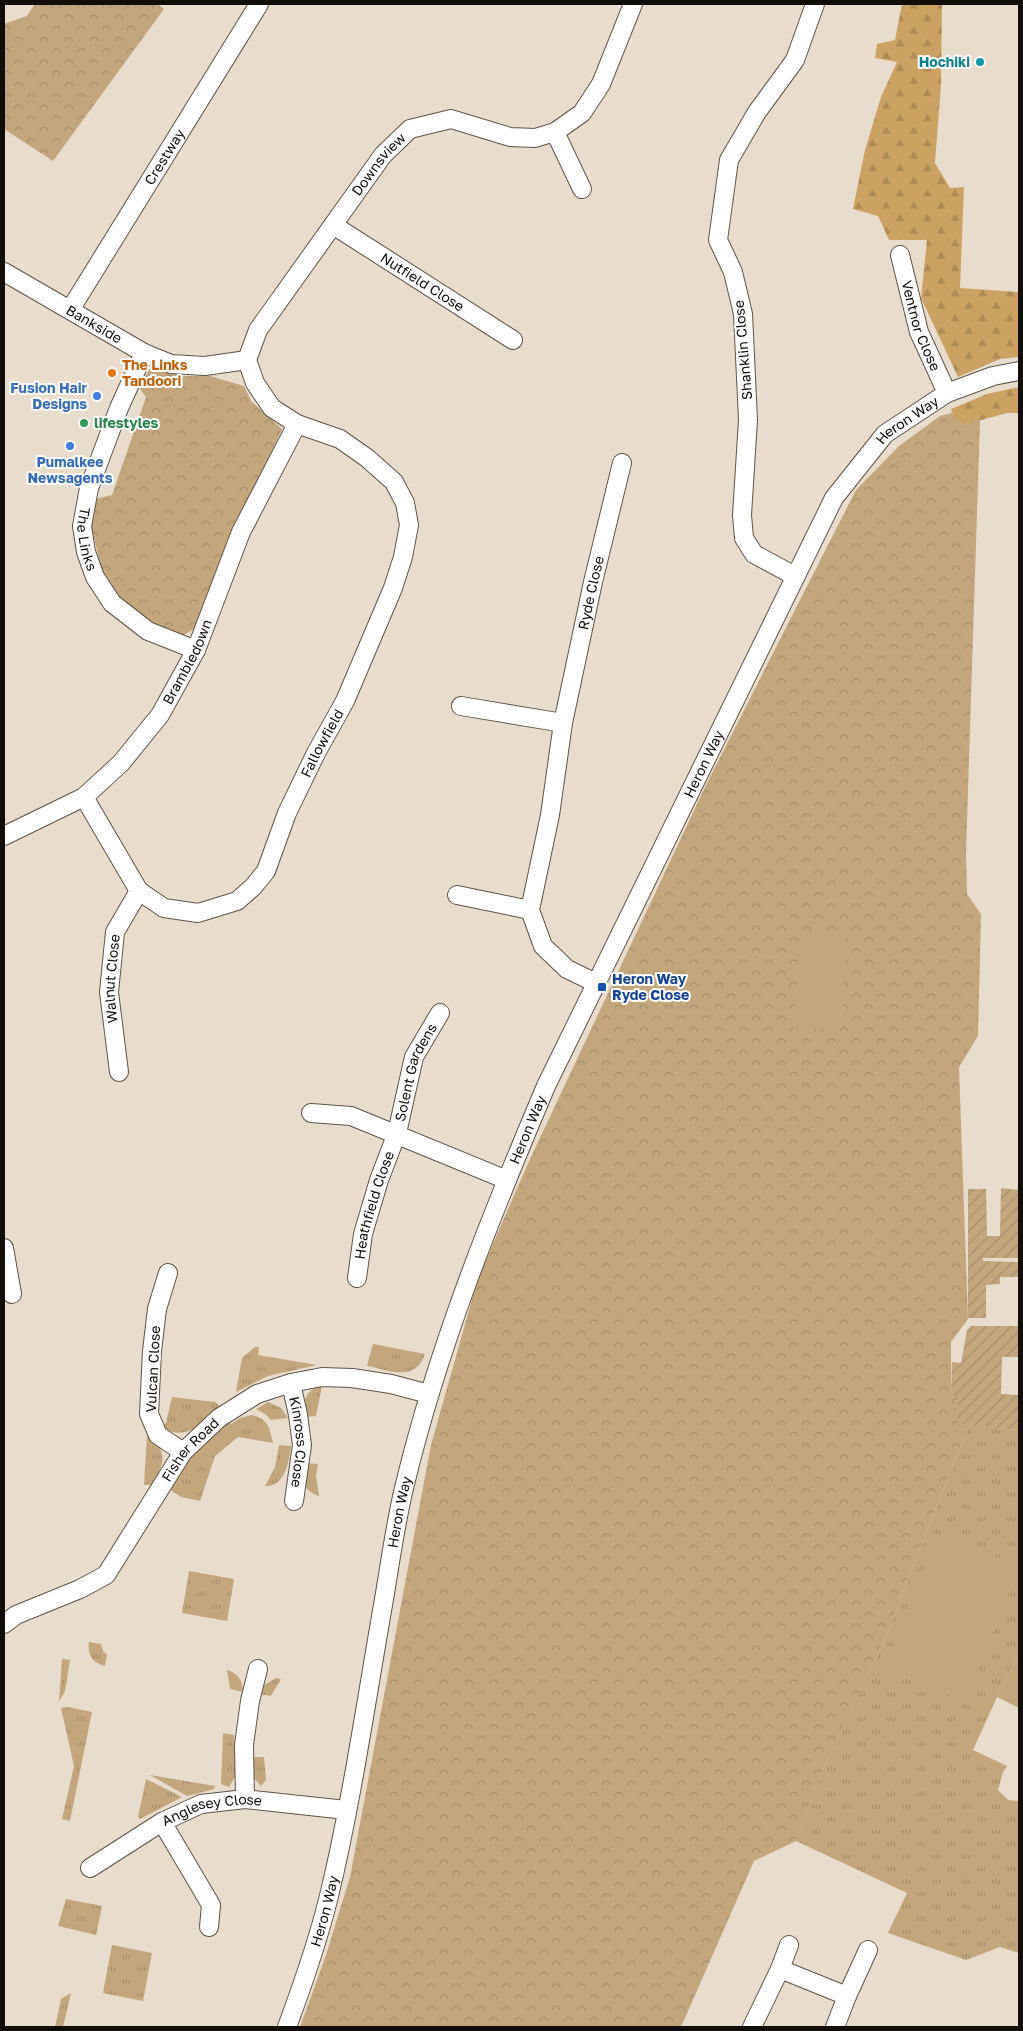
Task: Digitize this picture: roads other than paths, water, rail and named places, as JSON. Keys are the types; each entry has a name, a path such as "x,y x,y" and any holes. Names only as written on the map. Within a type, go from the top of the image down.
{"street":[{"name":"Crestway","path":"70,310 259,4"},
{"name":"Downsview","path":"247,360 258,330 382,155 410,129 451,119 510,137 535,138 555,132 582,112 602,84 633,4"},
{"name":"Shanklin Close","path":"795,576 754,554 744,538 742,515 748,420 743,314 733,272 718,240 729,160 757,112 795,60 815,4"},
{"path":"555,132 582,189"},
{"name":"Nutfield Close","path":"333,225 513,340"},
{"name":"Ventnor Close","path":"900,255 919,332 947,393"},
{"name":"Bankside","path":"4,272 144,353 171,364 205,366 247,360"},
{"name":"The Links","path":"144,353 119,408 89,488 82,526 86,552 95,577 112,603 148,631 196,650"},
{"path":"247,360 255,383 272,408 297,424"},
{"name":"Heron Way","path":"287,2027 308,1970 328,1897 346,1810 404,1486 429,1394 459,1304 546,1086 598,984 834,498 885,434 947,393 993,376 1019,371"},
{"name":"Brambledown","path":"4,836 84,797 121,763 160,715 196,650 241,532 297,424"},
{"name":"Fallowfield","path":"84,797 139,891 164,908 198,913 237,901 253,887 266,871 287,813 316,753 345,701 393,588 403,557 409,525 405,503 394,482 367,458 340,439 297,424"},
{"name":"Ryde Close","path":"530,910 550,815 563,724 593,582 622,463"},
{"path":"461,706 563,724"},
{"name":"Walnut Close","path":"119,1072 109,992 115,932 139,891"},
{"path":"458,895 530,910 543,946 567,969 598,984"},
{"name":"Solent Gardens","path":"396,1133 414,1058 440,1013"},
{"name":"Heathfield Close","path":"311,1113 352,1116 507,1180"},
{"name":"Heathfield Close","path":"357,1278 363,1234 379,1180 396,1133"},
{"path":"4,1248 12,1294"},
{"name":"Vulcan Close","path":"168,1273 157,1309 152,1351 149,1414 158,1435 183,1452"},
{"name":"Fisher Road","path":"4,1624 16,1615 80,1589 106,1575 183,1452 224,1414 257,1394 291,1383 322,1377 352,1378 391,1384 429,1394"},
{"name":"Kinross Close","path":"291,1383 302,1445 294,1501"},
{"path":"246,1799 244,1745 250,1701 258,1669"},
{"name":"Anglesey Close","path":"90,1868 162,1822 201,1804 246,1799 346,1810"},
{"path":"162,1822 211,1905 209,1927"},
{"path":"752,2027 780,1969 788,1945"},
{"path":"836,2027 846,1996 868,1950"},
{"path":"780,1969 846,1996"}],"place":[{"name":"Hochiki","path":"980,62"},
{"name":"The Links Tandoori","path":"112,373"},
{"name":"Fusion Hair Designs","path":"97,396"},
{"name":"lifestyles","path":"84,423"},
{"name":"Pumalkee Newsagents","path":"70,446"},
{"name":"Heron Way Ryde Close","path":"602,987"}]}
